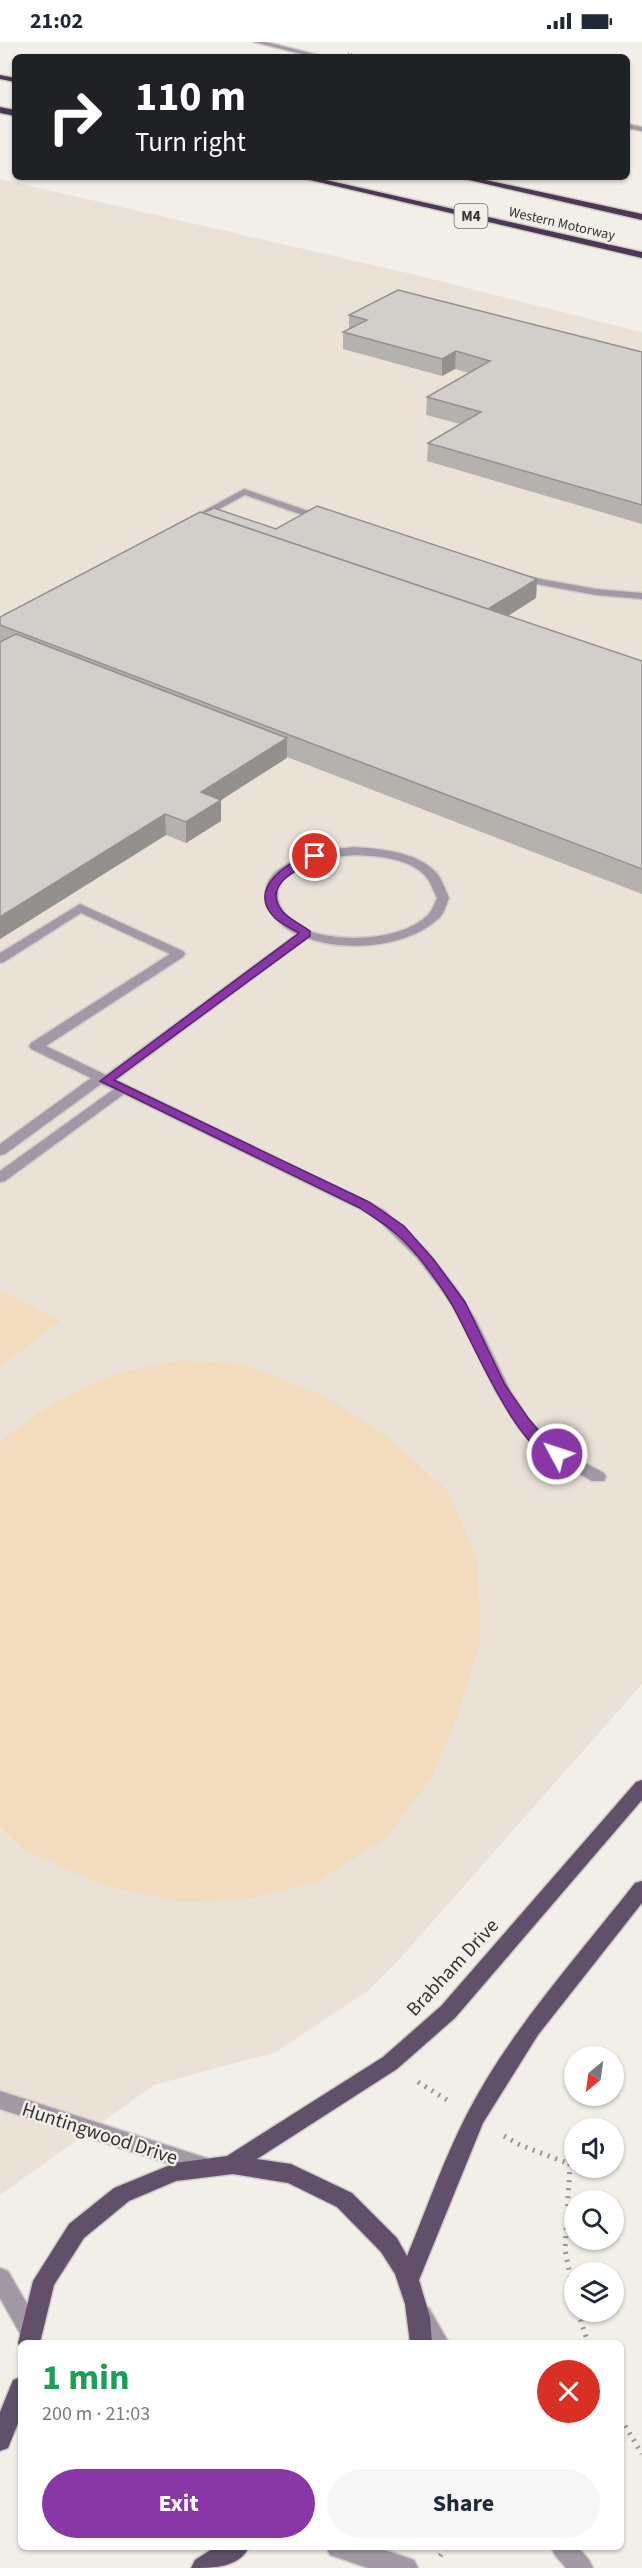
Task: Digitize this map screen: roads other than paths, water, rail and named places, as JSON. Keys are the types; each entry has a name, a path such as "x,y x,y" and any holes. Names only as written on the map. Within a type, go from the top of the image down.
{"highway":[{"name":"Western Motorway","path":"314,180 642,255"},
{"name":"Western Motorway","path":"474,180 642,217"}],"main road":[{"name":"Brabham Drive","path":"234,2163 390,2063 448,2012 642,1787"},
{"path":"408,2280 475,2119 498,2079 531,2029 642,1889"},
{"path":"30,2336 38,2299 50,2270 67,2244 88,2220 112,2200 140,2184 170,2172 234,2163 289,2172 315,2182 339,2196 361,2213 380,2233 396,2256 408,2280 417,2307 421,2340"},
{"path":"0,2440 18,2395"},
{"path":"202,2568 232,2550"}],"street":[{"path":"257,42 310,54"},
{"path":"183,525 244,492 331,521"},
{"path":"509,576 596,592 642,596"},
{"path":"354,851 395,856 426,870 436,880 442,891 442,903 436,914 426,924 407,934 383,940 356,942 330,940 306,933 279,915 273,904 271,893 275,881 284,871 315,856 354,851"},
{"path":"0,959 80,908 179,954 36,1046 365,1205 399,1229 458,1302 499,1386 522,1422 540,1442 598,1477"},
{"path":"0,1151 103,1080 306,933"},
{"path":"0,1178 123,1089"},
{"name":"Huntingwood Drive","path":"0,2100 200,2166"},
{"path":"0,2278 30,2336"},
{"path":"417,2307 436,2340"},
{"path":"348,2550 406,2568"},
{"path":"566,2550 581,2568"}]}
